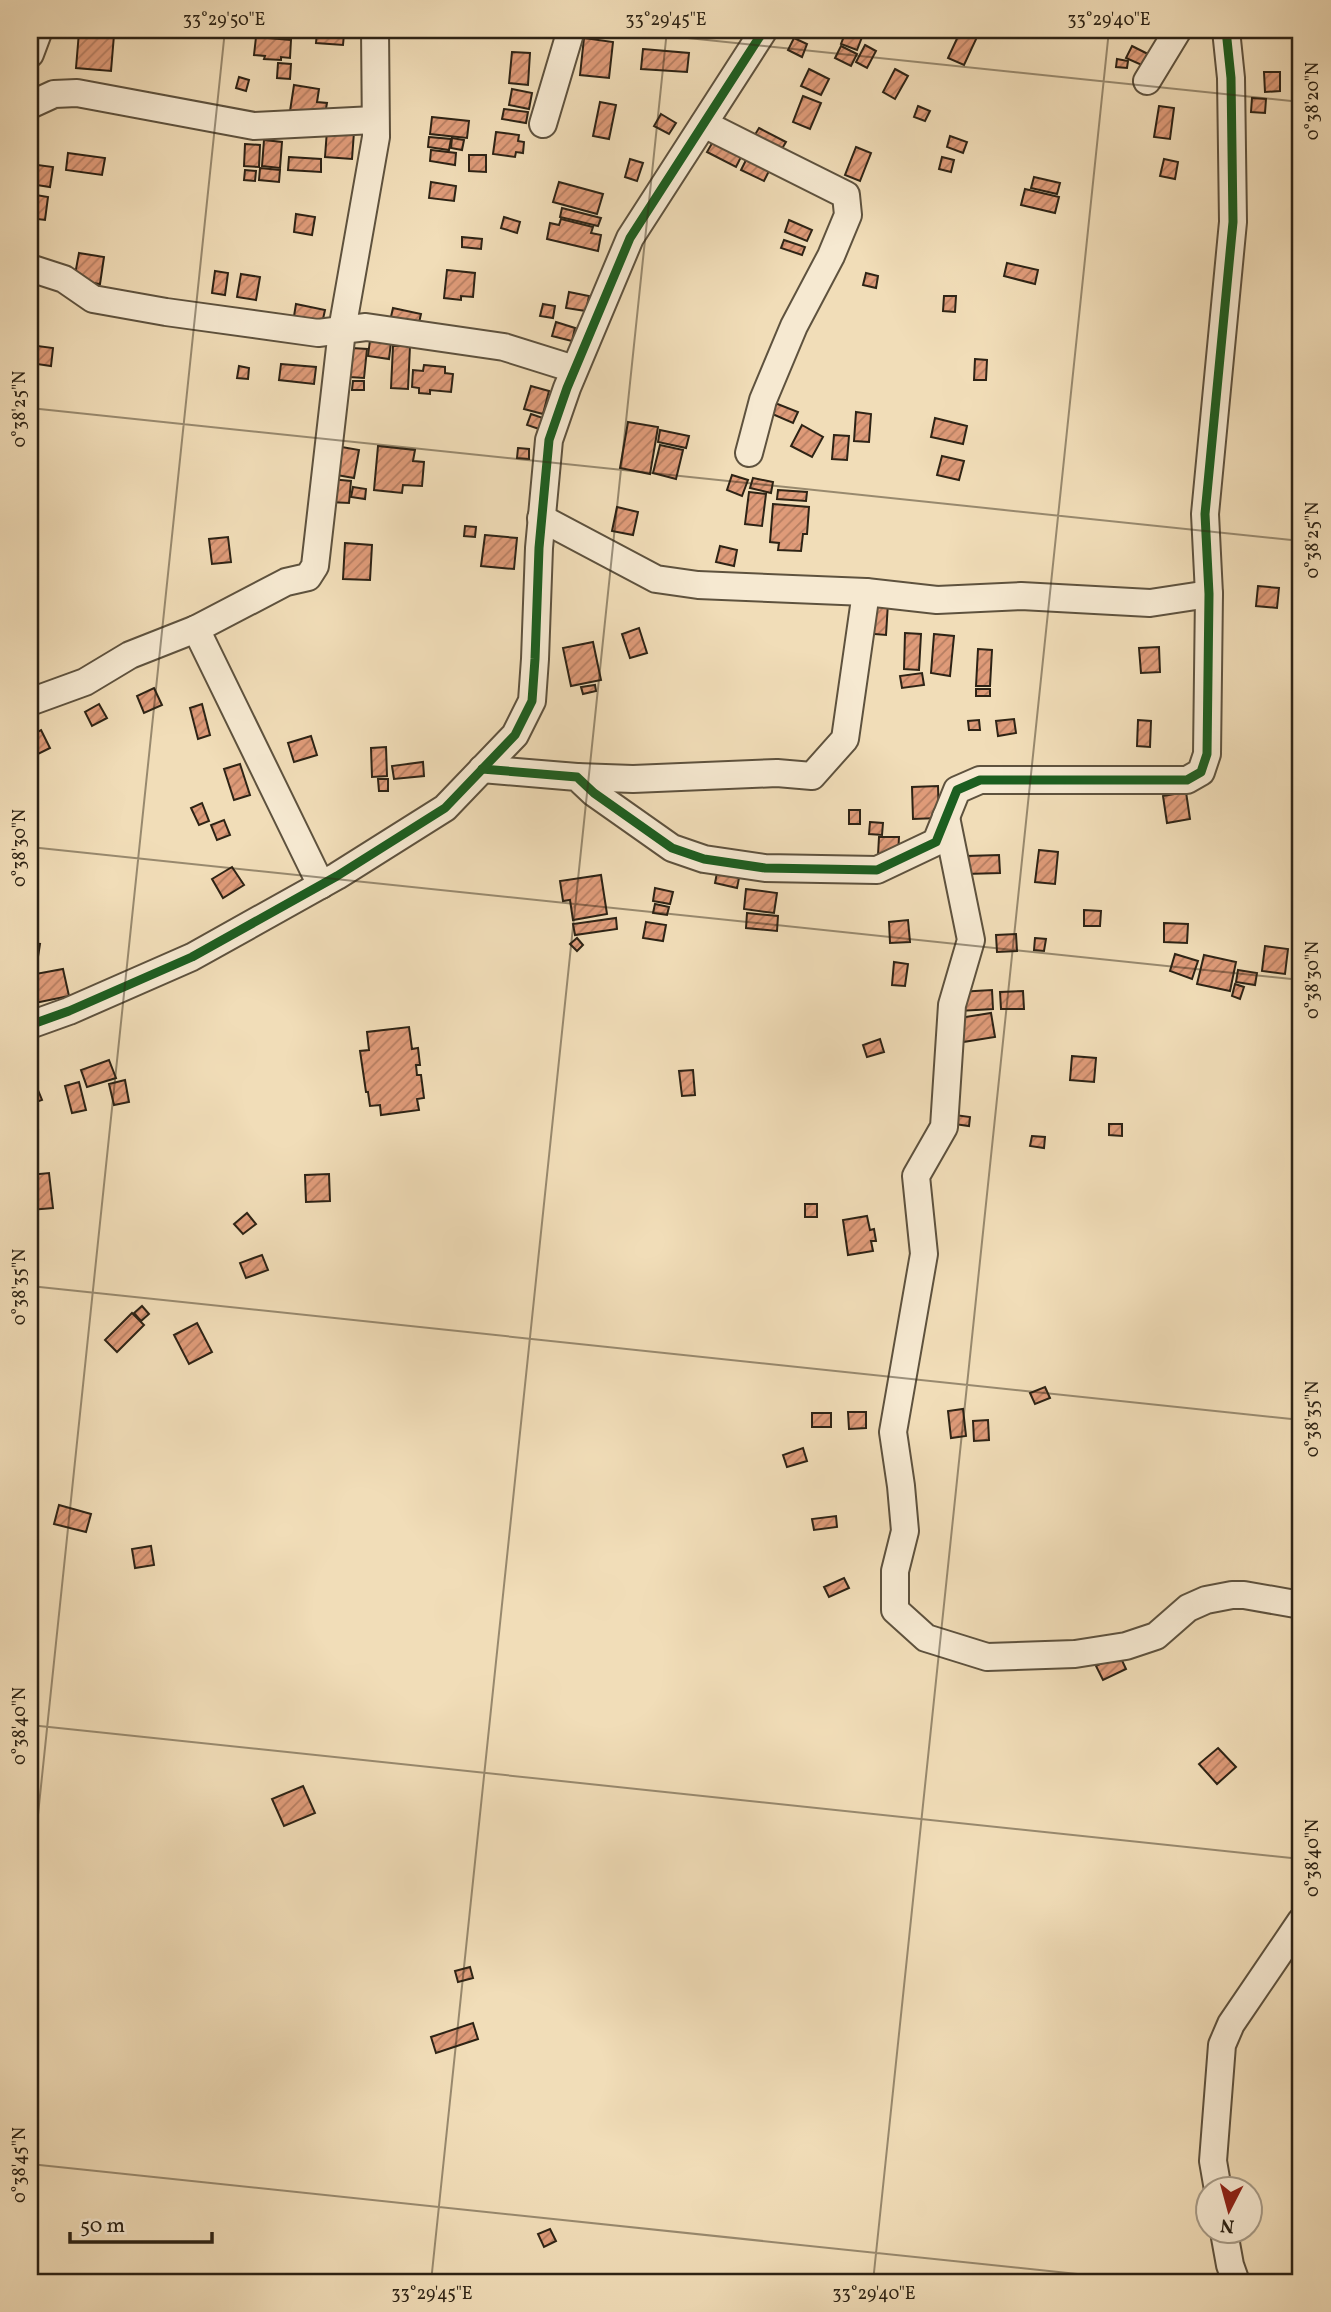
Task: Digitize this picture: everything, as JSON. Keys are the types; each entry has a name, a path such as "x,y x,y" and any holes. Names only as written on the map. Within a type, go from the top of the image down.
{"street":[{"path":"30,54 39,30"},
{"path":"30,702 85,682 130,655 196,629 286,582 308,577 315,566 342,330 376,137 375,30"},
{"path":"543,124 570,30"},
{"path":"30,1025 69,1011 192,957 321,885 445,808 515,734 532,701 541,518 549,440 574,369 630,239 764,30"},
{"path":"1147,81 1178,30"},
{"path":"577,777 594,793 672,848 704,859 765,868 877,870 936,842 957,790 980,780 1187,779 1201,772 1207,754 1209,594 1205,514 1233,222 1231,78 1226,30"},
{"path":"30,105 54,94 77,93 254,126 374,120"},
{"path":"704,124 846,195 848,215 831,256 788,339 763,400 749,453"},
{"path":"30,268 64,279 93,299 318,333 366,327 504,347 574,369"},
{"path":"541,518 656,579 698,584 866,592 937,600 1021,596 1150,603 1209,594"},
{"path":"482,769 633,779 777,773 813,776 845,739 866,592"},
{"path":"196,629 321,885"},
{"path":"946,817 971,940 952,1005 944,1127 916,1176 924,1254 892,1432 905,1531 895,1572 895,1610 926,1638 987,1657 1075,1654 1126,1646 1156,1636 1188,1608 1206,1600 1232,1595 1301,1605"},
{"path":"1216,2176 1213,2161 1222,2045 1231,2024 1301,1921"},
{"path":"1227,2246 1236,2282"}],"building":[{"path":"264,30 284,30 283,38 263,36"},
{"path":"961,30 978,35 964,65 948,58"},
{"path":"846,31 862,37 857,50 841,44"},
{"path":"79,32 114,35 111,71 76,68"},
{"path":"317,32 344,34 343,45 316,43"},
{"path":"256,37 291,40 290,58 264,59 265,56 254,55"},
{"path":"584,38 613,42 609,78 580,75"},
{"path":"794,38 807,44 802,57 788,50"},
{"path":"865,45 876,51 867,68 856,62"},
{"path":"841,46 857,54 851,66 835,58"},
{"path":"1132,46 1150,55 1144,66 1126,58"},
{"path":"643,49 689,53 687,72 641,69"},
{"path":"512,52 530,53 528,85 509,83"},
{"path":"1117,59 1128,61 1127,68 1116,67"},
{"path":"278,63 291,64 290,79 277,78"},
{"path":"809,69 829,79 821,95 801,86"},
{"path":"895,69 908,76 895,99 883,92"},
{"path":"1264,72 1280,72 1280,91 1265,92"},
{"path":"239,77 249,80 246,91 236,88"},
{"path":"294,85 319,89 317,102 327,103 324,120 288,124"},
{"path":"512,89 532,93 529,109 509,105"},
{"path":"803,96 821,103 810,129 793,122"},
{"path":"1252,98 1266,99 1265,113 1251,112"},
{"path":"600,102 616,105 609,139 593,136"},
{"path":"918,106 930,111 925,121 914,117"},
{"path":"1159,106 1174,108 1170,139 1154,137"},
{"path":"504,109 528,112 526,123 502,119"},
{"path":"661,114 676,123 669,134 654,126"},
{"path":"432,117 469,121 467,138 430,134"},
{"path":"759,128 786,142 777,157 750,143"},
{"path":"327,130 354,132 352,159 325,157"},
{"path":"496,132 519,135 518,141 524,142 523,153 516,152 515,157 493,154"},
{"path":"950,136 967,142 963,153 947,147"},
{"path":"429,137 451,139 449,150 428,147"},
{"path":"452,138 464,140 462,150 451,148"},
{"path":"715,138 743,153 736,167 707,152"},
{"path":"264,140 282,142 280,168 262,166"},
{"path":"245,144 260,145 259,167 244,166"},
{"path":"856,147 871,153 860,181 845,175"},
{"path":"431,150 456,153 455,165 430,161"},
{"path":"68,153 105,158 102,175 66,170"},
{"path":"469,155 486,155 486,172 469,171"},
{"path":"748,156 771,167 764,181 741,170"},
{"path":"289,157 321,159 321,172 288,170"},
{"path":"942,157 954,160 951,172 939,169"},
{"path":"630,159 643,163 637,181 625,177"},
{"path":"1164,159 1178,162 1175,179 1160,176"},
{"path":"30,164 53,167 50,187 30,184"},
{"path":"260,168 280,170 279,182 259,180"},
{"path":"245,170 256,171 255,181 244,180"},
{"path":"1034,177 1060,183 1057,194 1031,188"},
{"path":"431,182 456,186 454,201 429,198"},
{"path":"559,182 603,194 597,214 553,202"},
{"path":"1025,189 1059,197 1055,213 1021,205"},
{"path":"30,194 48,197 45,220 30,218"},
{"path":"562,208 601,218 598,226 560,217"},
{"path":"296,214 315,217 312,235 294,232"},
{"path":"504,217 520,222 517,233 501,228"},
{"path":"561,219 593,227 591,233 601,235 598,251 547,239 550,223 559,225"},
{"path":"789,220 812,230 807,241 785,232"},
{"path":"462,237 482,239 481,249 462,247"},
{"path":"784,240 805,247 802,255 781,248"},
{"path":"79,253 104,257 100,284 74,280"},
{"path":"1007,263 1038,270 1035,284 1004,276"},
{"path":"447,270 475,273 473,297 461,296 461,300 444,298"},
{"path":"215,271 228,273 225,295 212,293"},
{"path":"866,273 878,276 876,288 863,285"},
{"path":"241,274 260,277 256,300 237,297"},
{"path":"569,292 589,296 586,311 566,308"},
{"path":"944,296 956,296 955,312 943,311"},
{"path":"296,304 325,310 321,328 293,322"},
{"path":"543,304 555,306 553,318 540,316"},
{"path":"393,308 421,314 418,327 390,321"},
{"path":"556,322 575,328 572,341 552,336"},
{"path":"370,340 391,342 389,359 368,356"},
{"path":"30,345 53,348 51,366 30,363"},
{"path":"393,346 410,346 408,389 391,388"},
{"path":"352,348 367,349 364,378 350,377"},
{"path":"975,359 987,360 986,380 974,380"},
{"path":"281,364 316,367 314,384 279,380"},
{"path":"424,365 445,367 445,373 453,374 451,392 430,390 430,394 419,393 419,388 412,387 413,370 423,371"},
{"path":"239,366 249,368 248,379 237,378"},
{"path":"353,381 364,381 364,390 352,390"},
{"path":"531,386 549,391 543,414 524,409"},
{"path":"775,403 798,412 793,423 770,413"},
{"path":"856,412 871,414 869,442 854,441"},
{"path":"531,414 543,418 539,429 527,425"},
{"path":"935,418 967,426 963,444 931,437"},
{"path":"628,422 658,427 650,474 620,468"},
{"path":"802,425 823,437 812,457 791,446"},
{"path":"660,430 689,436 686,448 658,442"},
{"path":"834,435 849,436 847,460 832,459"},
{"path":"660,445 683,450 676,479 653,473"},
{"path":"336,446 359,450 354,478 331,474"},
{"path":"378,446 415,450 413,461 424,462 422,486 403,485 402,493 374,490"},
{"path":"518,448 529,449 529,459 517,458"},
{"path":"942,456 964,461 959,480 937,475"},
{"path":"732,475 748,480 742,496 727,490"},
{"path":"753,478 773,482 771,493 750,488"},
{"path":"330,479 351,481 349,503 329,502"},
{"path":"353,487 366,489 365,499 351,497"},
{"path":"778,490 807,492 806,501 777,499"},
{"path":"749,492 766,494 762,526 745,524"},
{"path":"773,504 809,507 807,534 803,534 801,551 778,550 779,543 770,542"},
{"path":"617,507 638,512 633,535 612,531"},
{"path":"465,526 476,527 475,537 464,536"},
{"path":"485,535 517,538 514,569 481,566"},
{"path":"228,537 231,562 212,564 209,539"},
{"path":"345,543 372,545 370,580 343,579"},
{"path":"720,546 737,550 734,566 716,562"},
{"path":"1258,586 1279,588 1277,608 1256,606"},
{"path":"865,601 888,603 886,635 863,633"},
{"path":"639,628 647,653 630,658 622,634"},
{"path":"905,633 921,634 919,670 904,669"},
{"path":"934,634 954,636 950,676 931,673"},
{"path":"593,642 601,680 571,686 563,648"},
{"path":"1159,647 1160,672 1141,673 1139,648"},
{"path":"978,649 992,650 990,686 976,686"},
{"path":"922,673 924,685 902,688 900,676"},
{"path":"595,685 596,691 583,694 581,687"},
{"path":"154,688 162,705 144,713 137,696"},
{"path":"976,689 990,689 990,696 976,696"},
{"path":"99,704 107,718 92,726 85,712"},
{"path":"202,704 210,735 198,739 190,708"},
{"path":"1014,719 1016,733 998,736 996,721"},
{"path":"979,720 980,730 969,730 968,721"},
{"path":"1138,720 1151,721 1150,747 1137,746"},
{"path":"41,730 50,748 30,758 30,736"},
{"path":"311,736 317,755 294,762 288,743"},
{"path":"386,747 387,776 372,777 371,748"},
{"path":"423,762 424,776 394,779 392,766"},
{"path":"240,764 250,795 234,800 224,769"},
{"path":"378,779 388,779 388,791 379,791"},
{"path":"938,786 939,818 913,819 912,787"},
{"path":"1186,792 1190,819 1167,823 1163,796"},
{"path":"202,803 209,821 199,825 191,808"},
{"path":"849,810 860,810 860,824 849,824"},
{"path":"224,820 230,835 217,840 211,825"},
{"path":"870,822 883,823 882,835 869,834"},
{"path":"879,837 899,837 898,856 878,855"},
{"path":"1039,850 1058,852 1055,884 1035,882"},
{"path":"999,855 1000,873 966,874 966,856"},
{"path":"232,867 244,885 223,898 212,879"},
{"path":"718,868 740,873 737,888 715,883"},
{"path":"601,875 607,914 573,920 570,900 563,901 560,881"},
{"path":"655,888 673,892 670,904 653,901"},
{"path":"746,889 777,893 774,913 744,909"},
{"path":"655,904 669,907 667,915 653,913"},
{"path":"1084,910 1101,911 1100,926 1084,926"},
{"path":"747,913 778,916 777,931 746,928"},
{"path":"616,918 617,929 575,935 573,924"},
{"path":"908,920 910,942 890,943 889,922"},
{"path":"646,922 666,925 663,941 643,938"},
{"path":"1164,923 1188,924 1187,943 1164,942"},
{"path":"1016,934 1017,951 997,952 996,935"},
{"path":"577,938 583,945 577,951 570,944"},
{"path":"1035,938 1046,939 1044,951 1034,950"},
{"path":"30,943 40,944 38,957 30,956"},
{"path":"1265,946 1288,949 1285,974 1262,971"},
{"path":"1175,954 1198,961 1192,979 1170,971"},
{"path":"1204,955 1236,962 1230,991 1197,984"},
{"path":"894,962 908,964 905,986 892,985"},
{"path":"63,969 69,996 30,1004 30,975"},
{"path":"1238,970 1257,973 1255,985 1236,982"},
{"path":"1235,984 1244,987 1240,999 1232,996"},
{"path":"992,990 993,1009 959,1011 958,992"},
{"path":"1023,991 1024,1009 1001,1009 1000,992"},
{"path":"991,1013 995,1037 963,1042 959,1018"},
{"path":"409,1027 412,1049 418,1048 420,1065 416,1065 417,1075 421,1075 424,1098 417,1099 419,1110 381,1115 380,1105 370,1106 360,1051 369,1050 367,1032"},
{"path":"880,1039 884,1052 867,1057 863,1045"},
{"path":"1072,1056 1096,1058 1094,1082 1070,1080"},
{"path":"109,1060 116,1078 87,1087 81,1070"},
{"path":"693,1070 695,1095 682,1096 679,1071"},
{"path":"125,1080 129,1102 114,1105 109,1084"},
{"path":"79,1082 86,1110 72,1113 65,1086"},
{"path":"38,1090 42,1100 30,1104 30,1093"},
{"path":"955,1115 970,1117 969,1126 954,1124"},
{"path":"1109,1124 1122,1124 1122,1136 1109,1135"},
{"path":"30,1129 38,1130 37,1142 30,1141"},
{"path":"1032,1136 1045,1137 1044,1148 1030,1146"},
{"path":"49,1173 53,1208 30,1210 30,1175"},
{"path":"329,1174 330,1201 306,1202 305,1175"},
{"path":"805,1204 817,1204 817,1217 805,1217"},
{"path":"247,1213 256,1224 243,1234 234,1224"},
{"path":"867,1216 870,1230 874,1229 876,1241 871,1241 873,1251 848,1255 843,1220"},
{"path":"262,1255 268,1270 246,1278 240,1263"},
{"path":"142,1306 149,1314 141,1321 134,1313"},
{"path":"132,1313 144,1325 117,1352 105,1340"},
{"path":"197,1323 212,1352 189,1364 174,1335"},
{"path":"1045,1387 1050,1398 1035,1404 1030,1393"},
{"path":"963,1409 966,1436 951,1438 948,1411"},
{"path":"848,1412 866,1412 866,1428 849,1429"},
{"path":"812,1413 831,1413 831,1427 812,1427"},
{"path":"988,1420 989,1440 974,1441 973,1421"},
{"path":"803,1448 807,1461 787,1467 783,1455"},
{"path":"59,1505 91,1514 86,1532 54,1524"},
{"path":"836,1516 837,1527 814,1530 812,1519"},
{"path":"151,1546 154,1565 135,1568 132,1549"},
{"path":"844,1578 849,1588 829,1597 824,1587"},
{"path":"1119,1654 1126,1669 1103,1680 1096,1666"},
{"path":"1218,1748 1236,1767 1217,1784 1199,1764"},
{"path":"303,1786 315,1813 284,1826 272,1799"},
{"path":"470,1967 473,1978 458,1982 455,1971"},
{"path":"473,2023 478,2039 436,2053 431,2037"},
{"path":"550,2229 556,2241 544,2247 538,2234"}],"cycle path":[{"path":"30,1025 69,1011 192,957 337,876 445,808 515,735 532,701 539,548 549,440 567,388 630,238 764,30"},
{"path":"482,769 577,777 594,793 672,848 704,859 765,868 877,870 936,842 957,790 980,780 1187,780 1201,772 1207,754 1209,594 1205,514 1233,222 1231,78 1226,30"}]}
